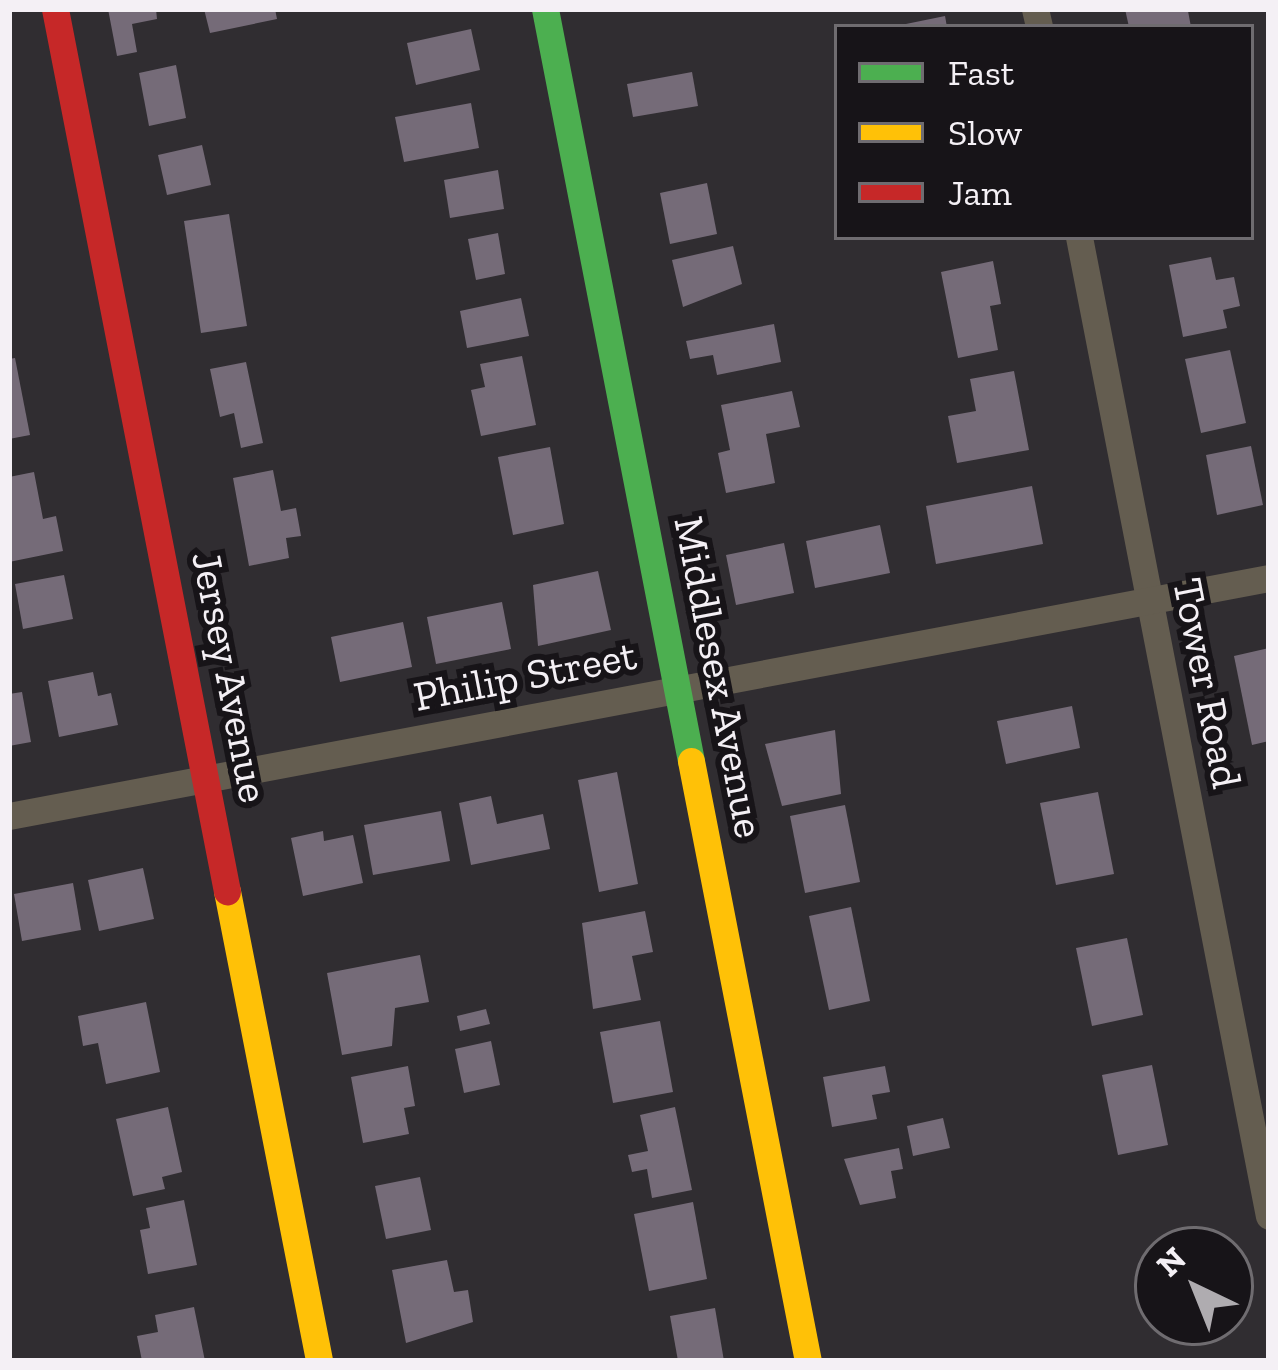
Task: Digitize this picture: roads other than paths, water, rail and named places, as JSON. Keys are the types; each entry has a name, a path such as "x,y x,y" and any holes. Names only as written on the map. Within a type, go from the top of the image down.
{"street":[{"name":"Jersey Avenue","path":"55,9 319,1361"},
{"name":"Middlesex Avenue","path":"545,9 808,1361"},
{"name":"Tower Road","path":"1080,240 1269,1216"},
{"name":"Philip Street","path":"9,816 1269,578"}]}
